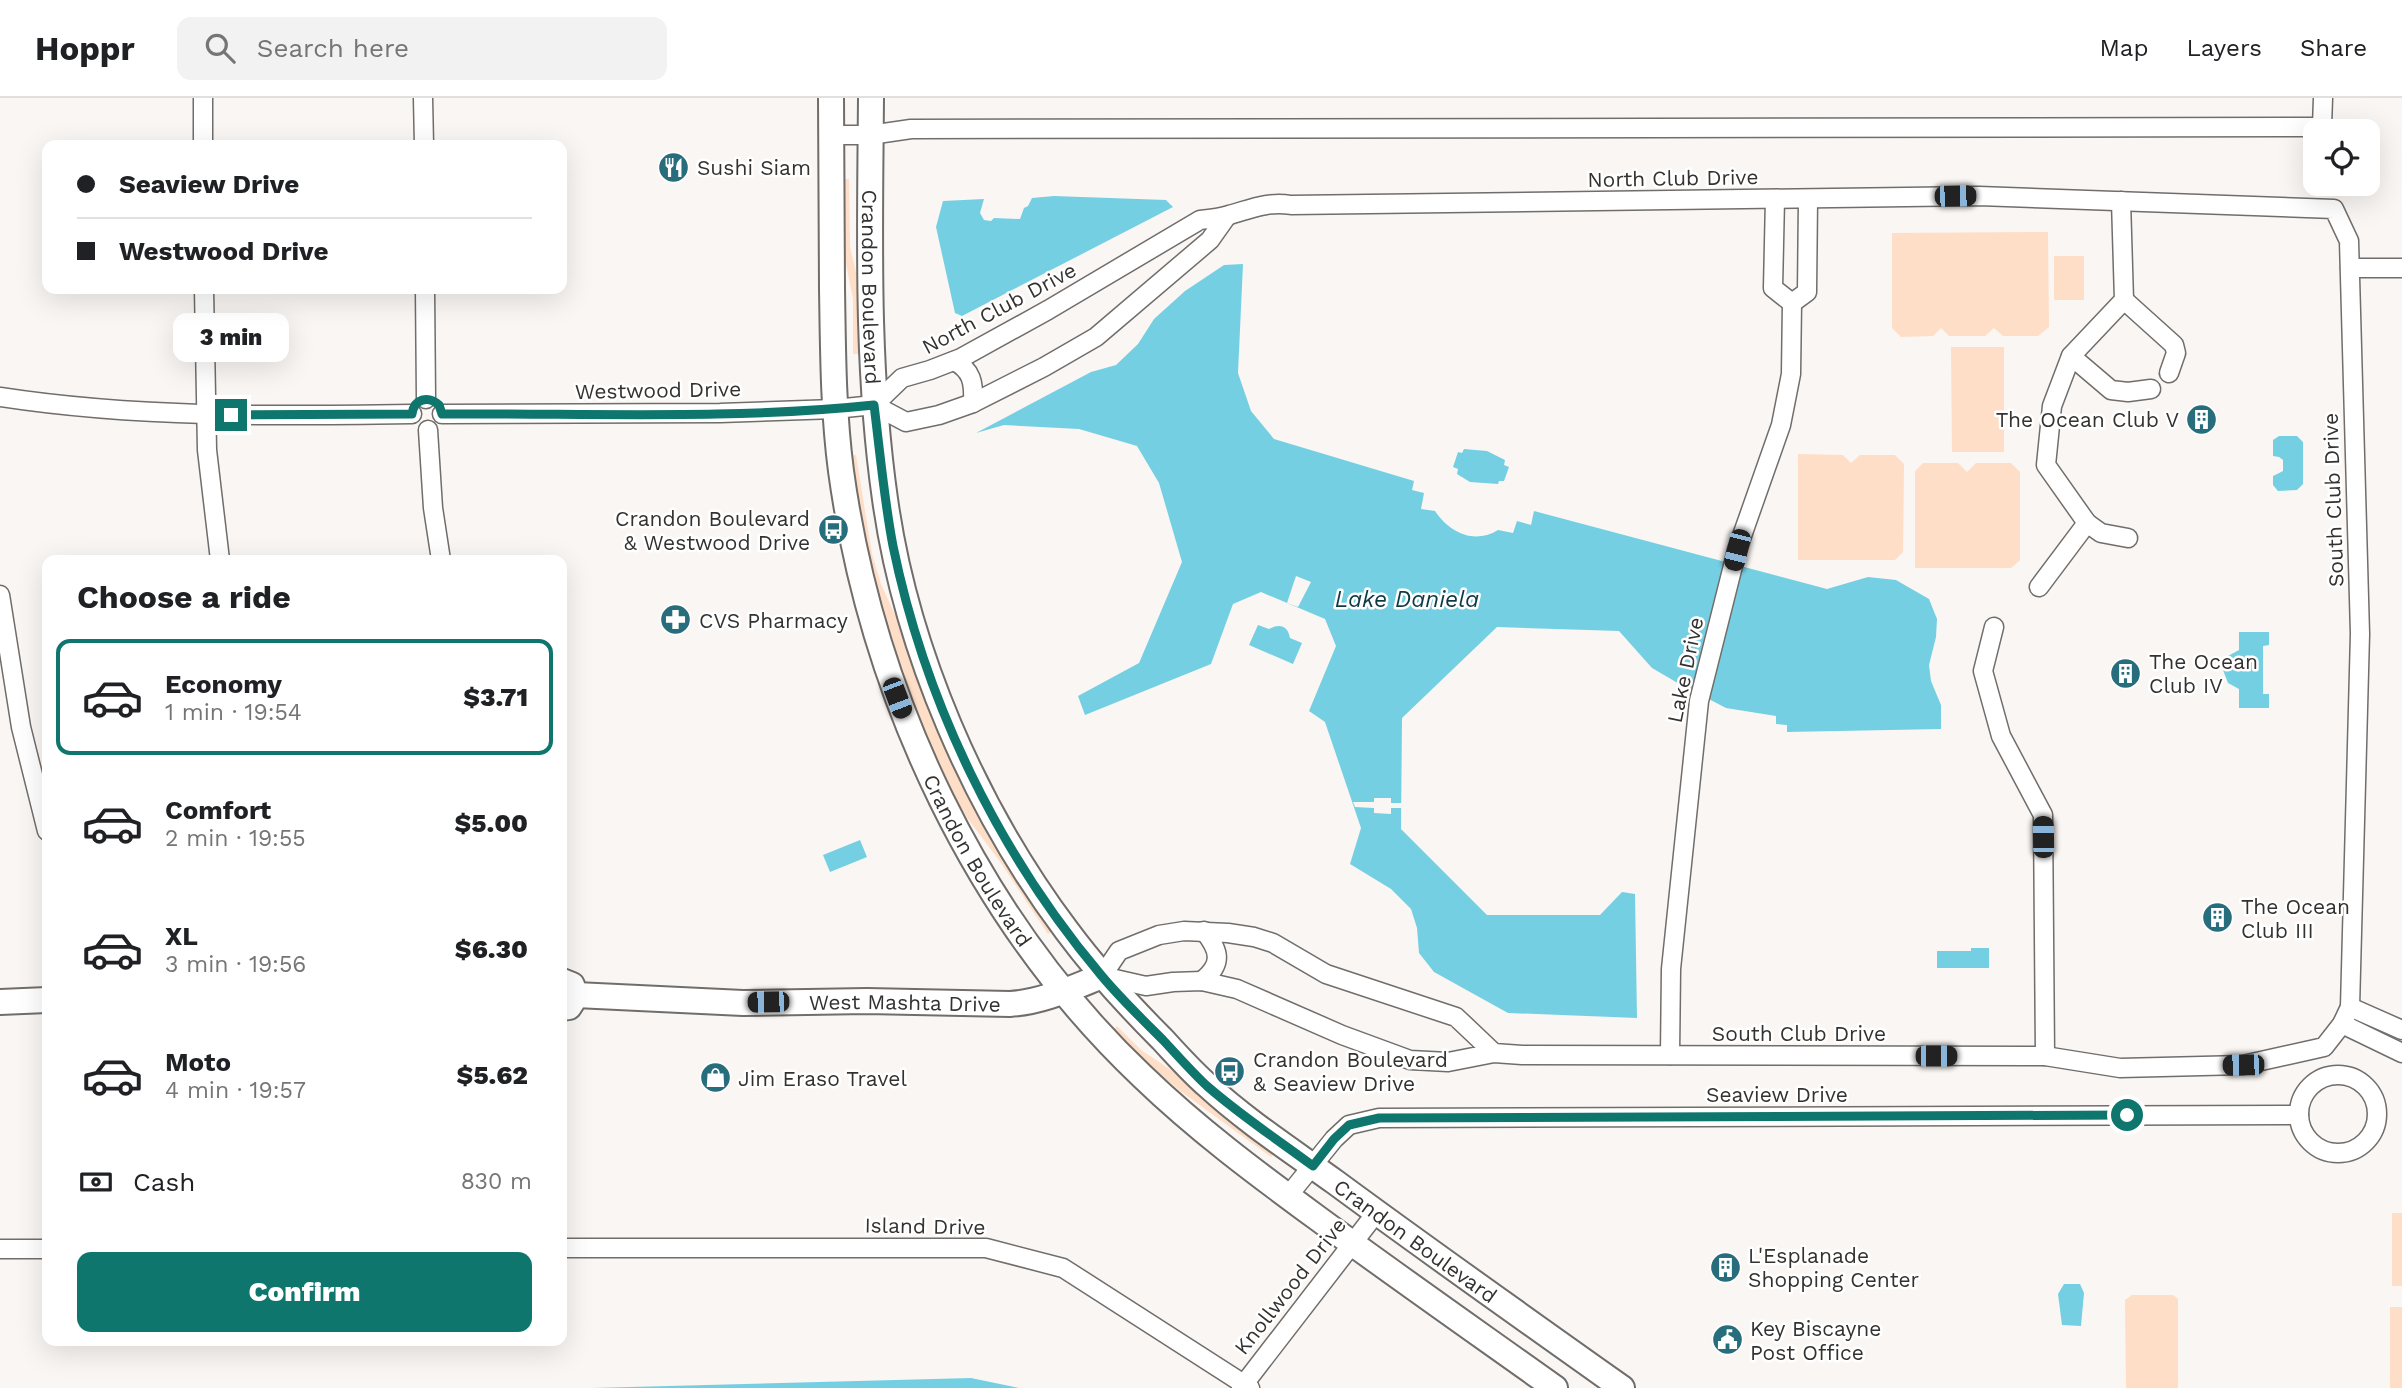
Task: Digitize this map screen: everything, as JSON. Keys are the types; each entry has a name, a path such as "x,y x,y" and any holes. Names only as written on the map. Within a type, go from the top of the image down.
{"main road":[{"name":"Crandon Boulevard","path":"831,98 835,409 846,503 859,572 889,675 915,742 951,821 1017,928 1064,992 1143,1077 1223,1148 1555,1388"},
{"name":"Crandon Boulevard","path":"871,98 874,405 885,499 910,612 932,680 958,745 996,820 1039,891 1102,976 1206,1085 1376,1213 1622,1388"},
{"name":"West Mashta Drive","path":"567,995 743,1003 891,1001 1010,1004 1025,1003 1064,992 1102,976"},
{"path":"0,1002 42,1000"}],"street":[{"path":"202,98 203,140"},
{"path":"423,98 424,140"},
{"path":"831,135 870,135 911,129 2322,127 2323,98"},
{"name":"North Club Drive","path":"874,405 902,378 954,361 1048,310 1200,220 1227,216 1254,206 1280,203 1292,205 1979,196 2120,201"},
{"name":"Lake Drive","path":"1670,1055 1671,969 1699,701 1737,550 1781,425 1791,374 1792,303 1807,292 1808,199"},
{"path":"1775,200 1773,288 1792,303"},
{"path":"2120,201 2124,300 2174,345 2176,353 2169,373"},
{"name":"South Club Drive","path":"1102,976 1146,986 1202,981 1237,989 1342,1035 1410,1060 1448,1062 1494,1053 2045,1056 2120,1068 2243,1065 2324,1047 2342,1024 2350,1007 2360,634 2349,241 2334,209 2120,201"},
{"path":"874,405 906,422 939,415 973,403 1096,337 1210,240 1227,216"},
{"path":"2350,268 2402,268"},
{"path":"204,294 206,450 219,555"},
{"path":"425,294 426,399"},
{"path":"2124,300 2071,356 2052,407 2046,466 2087,523 2101,533 2128,538"},
{"path":"2071,356 2111,390 2128,392 2151,389"},
{"path":"954,361 964,366 970,374 974,387 973,403"},
{"path":"0,397 78,407 205,415 412,414"},
{"path":"426,399 439,405 442,414 439,423 428,430 415,425 412,414 415,405 426,399"},
{"name":"Westwood Drive","path":"442,414 656,414 835,409 874,405"},
{"path":"428,430 433,508 440,555"},
{"path":"2039,587 2087,523"},
{"path":"0,595 21,727 42,811"},
{"path":"1994,627 1983,671 2001,736 2043,815 2045,1056"},
{"path":"1102,976 1119,951 1158,935 1184,931 1228,933 1263,940 1326,974 1456,1017 1494,1053"},
{"path":"1202,981 1213,973 1218,961 1216,950 1204,932"},
{"path":"2350,1007 2402,1030"},
{"path":"2342,1024 2402,1053"},
{"path":"2334,1075 2346,1076 2366,1086 2373,1096 2378,1118 2375,1129 2364,1144 2341,1154 2316,1147 2307,1139 2299,1115 2305,1093 2313,1084 2334,1075"},
{"name":"Seaview Drive","path":"1288,1196 1334,1139 1349,1125 1379,1118 2299,1115"},
{"name":"Knollwood Drive","path":"1245,1386 1376,1213"},
{"name":"Island Drive","path":"567,1248 986,1248 1063,1268 1245,1386"},
{"path":"0,1249 42,1249"}],"shaded area":[{"path":"843,179 849,179 850,247 861,293 860,354 853,354 853,299 844,254"},
{"path":"2048,232 2049,327 2038,336 2003,336 1994,328 1985,336 1949,336 1941,328 1933,336 1901,337 1892,328 1892,233"},
{"path":"2054,256 2084,256 2084,300 2054,300"},
{"path":"1951,347 2004,347 2004,452 1952,452"},
{"path":"1798,454 1843,455 1851,463 1860,455 1895,455 1904,464 1903,552 1895,560 1798,560"},
{"path":"856,455 872,554 911,661 953,764 981,817 1052,931 1048,934 945,782 920,725 891,646 867,558 851,456"},
{"path":"1923,463 1958,463 1967,472 1976,463 2011,463 2020,472 2020,560 2011,568 1915,568 1915,471"},
{"path":"1117,1026 1141,1050 1189,1082 1275,1153 1271,1157 1179,1090 1146,1062 1114,1029"},
{"path":"2392,1213 2402,1213 2402,1286 2392,1286"},
{"path":"2132,1295 2173,1295 2178,1299 2178,1388 2126,1388 2125,1300"},
{"path":"2390,1307 2402,1307 2402,1388 2390,1388"}],"water":[{"path":"1054,196 1166,200 1173,207 962,316 955,313 936,227 943,201 984,199 980,213 984,220 991,221 994,218 1020,219 1032,198"},
{"name":"Lake Daniela","path":"1243,264 1238,373 1251,411 1274,439 1414,481 1412,490 1424,493 1421,509 1435,511 1447,525 1463,534 1480,536 1498,530 1513,533 1517,521 1531,525 1534,511 1827,589 1868,577 1896,580 1929,599 1937,619 1929,665 1931,681 1941,705 1941,729 1787,732 1787,725 1776,724 1776,716 1726,708 1652,668 1619,631 1497,627 1402,718 1401,829 1487,915 1600,915 1622,892 1635,894 1637,1018 1508,1013 1434,972 1419,953 1417,928 1411,909 1391,889 1350,864 1361,828 1325,722 1309,711 1336,646 1325,619 1261,592 1233,604 1211,664 1085,715 1078,696 1139,663 1182,562 1159,483 1137,446 1079,429 1004,425 976,433 1091,372 1116,365 1138,344 1154,319 1185,291 1224,265"},
{"path":"2279,436 2297,436 2303,442 2303,484 2297,490 2278,491 2273,485 2273,476 2283,471 2283,460 2273,456 2273,440"},
{"path":"1464,449 1487,451 1505,460 1504,465 1509,467 1504,481 1499,481 1498,484 1470,482 1457,474 1458,469 1453,467 1458,452 1462,453"},
{"path":"1258,625 1269,629 1283,627 1290,638 1302,643 1293,664 1249,645"},
{"path":"2239,632 2269,632 2269,645 2263,646 2263,694 2269,694 2269,708 2239,708 2239,689 2228,683 2223,670 2228,656 2239,650"},
{"path":"860,840 867,857 830,872 823,855"},
{"path":"1971,948 1989,948 1989,968 1937,968 1937,951 1971,951"},
{"path":"2064,1284 2080,1284 2084,1293 2081,1326 2062,1325 2058,1294"},
{"path":"971,1378 1019,1388 592,1388"}],"pier":[{"path":"1296,576 1311,582 1298,607 1287,603"},
{"path":"1374,798 1391,798 1391,803 1402,803 1402,808 1391,808 1391,814 1374,813 1374,808 1355,807 1353,802 1374,802"}],"place":[{"name":"Sushi Siam","path":"674,167"},
{"name":"The Ocean Club V","path":"2202,419"},
{"name":"Crandon Boulevard & Westwood Drive","path":"833,530"},
{"name":"CVS Pharmacy","path":"676,620"},
{"name":"The Ocean Club IV","path":"2126,673"},
{"name":"The Ocean Club III","path":"2218,918"},
{"name":"Crandon Boulevard & Seaview Drive","path":"1230,1071"},
{"name":"Jim Eraso Travel","path":"715,1078"},
{"name":"L'Esplanade Shopping Center","path":"1725,1267"},
{"name":"Key Biscayne Post Office","path":"1727,1340"}],"route":[{"path":"231,415 412,414 415,405 428,399 439,405 442,414 656,414 835,409 874,405 885,499 910,612 932,680 958,745 990,810 1065,929 1102,976 1206,1085 1313,1166 1349,1125 1379,1118 2127,1115"}]}
